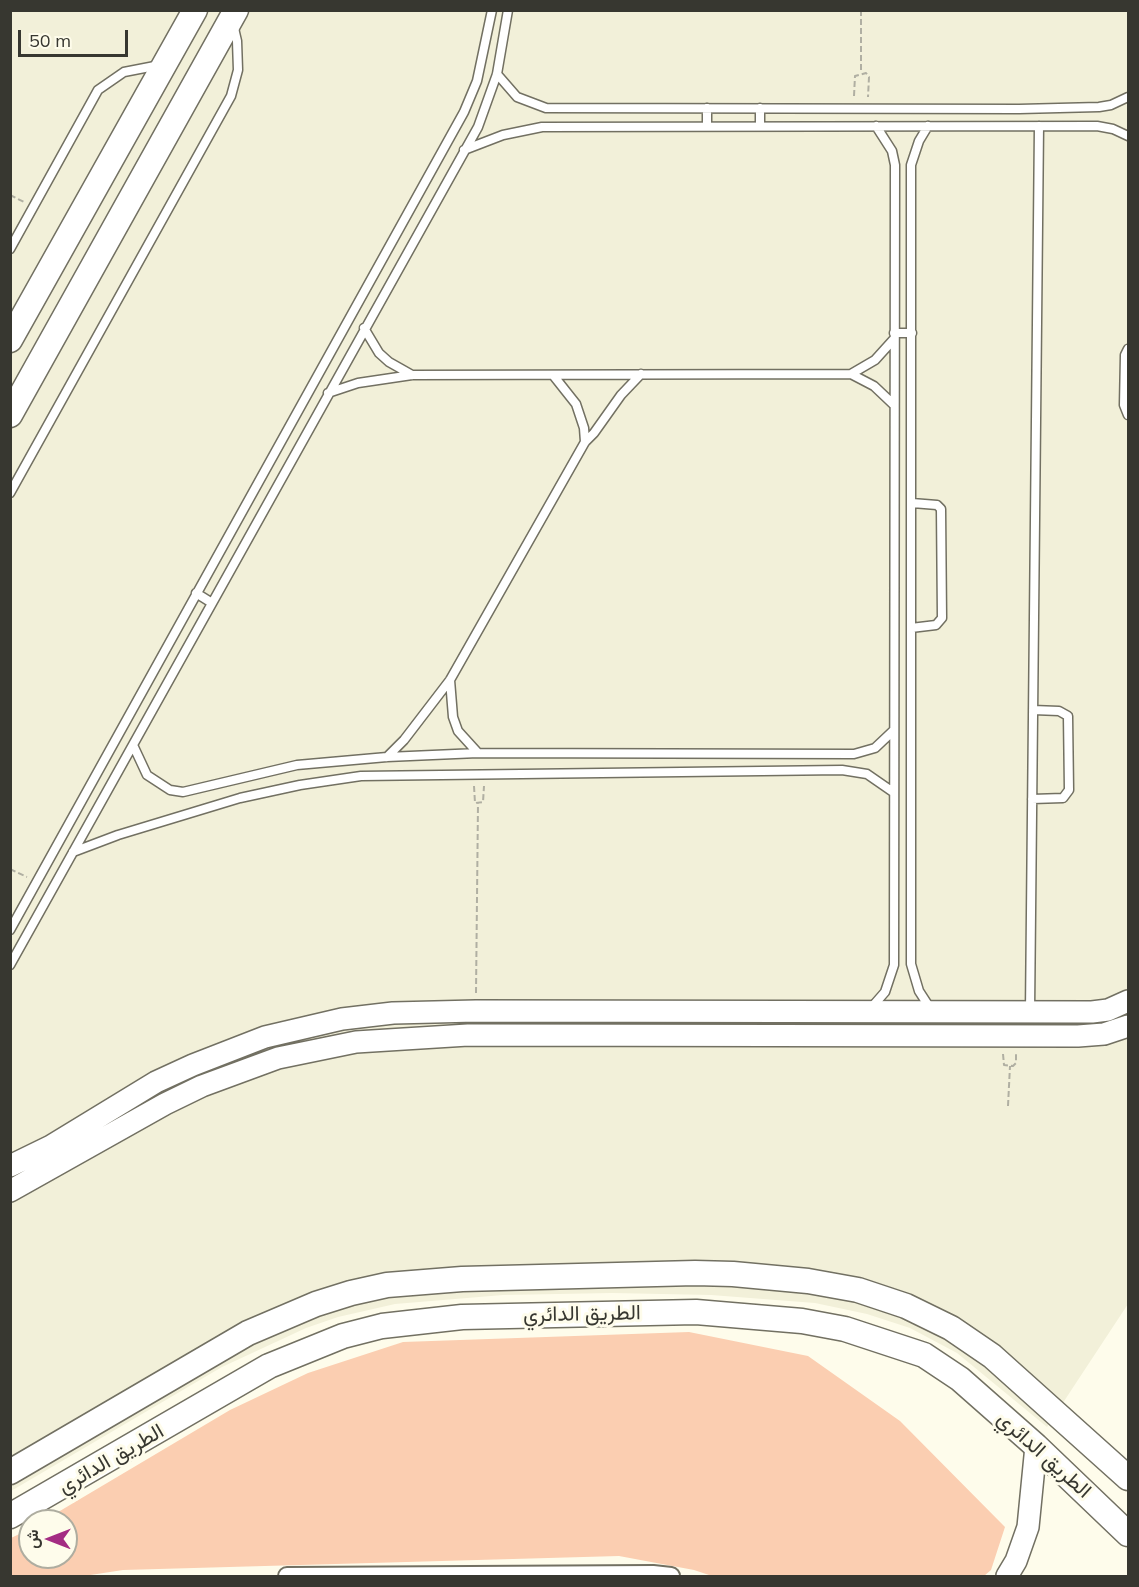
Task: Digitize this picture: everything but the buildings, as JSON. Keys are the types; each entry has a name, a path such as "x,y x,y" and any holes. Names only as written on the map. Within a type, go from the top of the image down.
{"main road":[{"path":"10,339 195,10"},
{"path":"10,415 234,15"},
{"name":"الطريق الدائري","path":"10,1472 240,1337 316,1304 387,1286 452,1279 558,1275 733,1274 808,1281 867,1293 906,1306 951,1328 992,1356 1128,1478"},
{"path":"558,1275 558,1315"},
{"path":"802,1321 808,1281"},
{"name":"الطريق الدائري","path":"10,1516 269,1366 306,1350 382,1326 422,1320 696,1312 802,1321 845,1329 924,1355 960,1379 1036,1446 1128,1534"}],"street":[{"path":"10,1191 156,1082 226,1051 265,1037 342,1019 393,1013 476,1011 1030,1012 1108,1010 1128,1000"},
{"path":"754,1010 755,1035"},
{"path":"1029,1037 1030,1012"},
{"path":"10,1166 56,1155 240,1070 316,1048 396,1038 468,1035 1029,1037 1104,1034 1128,1026"},
{"path":"1007,1576 1016,1560 1028,1527 1036,1446"},
{"path":"287,1576 653,1574 671,1576"}],"lane":[{"path":"10,930 464,112 477,81 492,10"},
{"path":"10,965 478,127 497,74 508,10"},
{"path":"10,493 231,96 238,70 234,15"},
{"path":"10,249 98,90 124,72 166,64"},
{"path":"497,74 518,97 546,108 1019,109 1099,107 1111,105 1128,97"},
{"path":"707,108 707,126"},
{"path":"760,108 760,126"},
{"path":"1019,109 1019,126"},
{"path":"865,1013 885,992 894,965 895,165 892,152 876,126"},
{"path":"928,126 919,141 911,165 911,964 919,990 934,1013"},
{"path":"1030,1012 1039,126"},
{"path":"464,150 503,135 542,127 1097,126 1113,129 1128,136"},
{"path":"364,328 384,357 412,375"},
{"path":"851,374 875,360 894,336 912,333"},
{"path":"1128,349 1125,355 1124,395 1125,412 1128,415"},
{"path":"387,757 404,740 450,680 585,442 641,374"},
{"path":"328,393 358,383 412,375 851,374 874,386 893,404"},
{"path":"553,375 576,404 584,428 585,442"},
{"path":"911,628 936,625 942,618 941,509 937,505 912,503"},
{"path":"196,593 212,603"},
{"path":"450,680 455,724 478,753"},
{"path":"893,692 910,692"},
{"path":"1032,800 1064,798 1069,790 1068,716 1059,711 1033,710"},
{"path":"133,745 147,775 163,787 183,792 297,765 387,757 478,753 854,754 875,748 893,731"},
{"path":"73,852 118,835 207,808 300,785 361,776 843,770 867,774 893,792"}],"path":[{"path":"861,10 861,74"},
{"path":"853,108 854,78 861,74 869,75 868,108"},
{"path":"474,775 474,801 478,803 476,1011"},
{"path":"478,803 483,801 484,775"},
{"path":"10,869 37,882"},
{"path":"1008,1106 1010,1066"}],"shaded area":[{"path":"10,11 1128,11 1128,1304 1047,1427 957,1353 910,1328 867,1314 815,1303 711,1295 612,1293 503,1295 395,1304 338,1317 306,1328 222,1367 11,1491"},
{"path":"689,1332 808,1356 900,1421 1005,1527 991,1570 984,1576 712,1576 694,1570 619,1556 123,1570 84,1576 11,1576 11,1538 18,1535 18,1569 78,1569 78,1509 63,1509 230,1410 308,1373 403,1342"}]}
